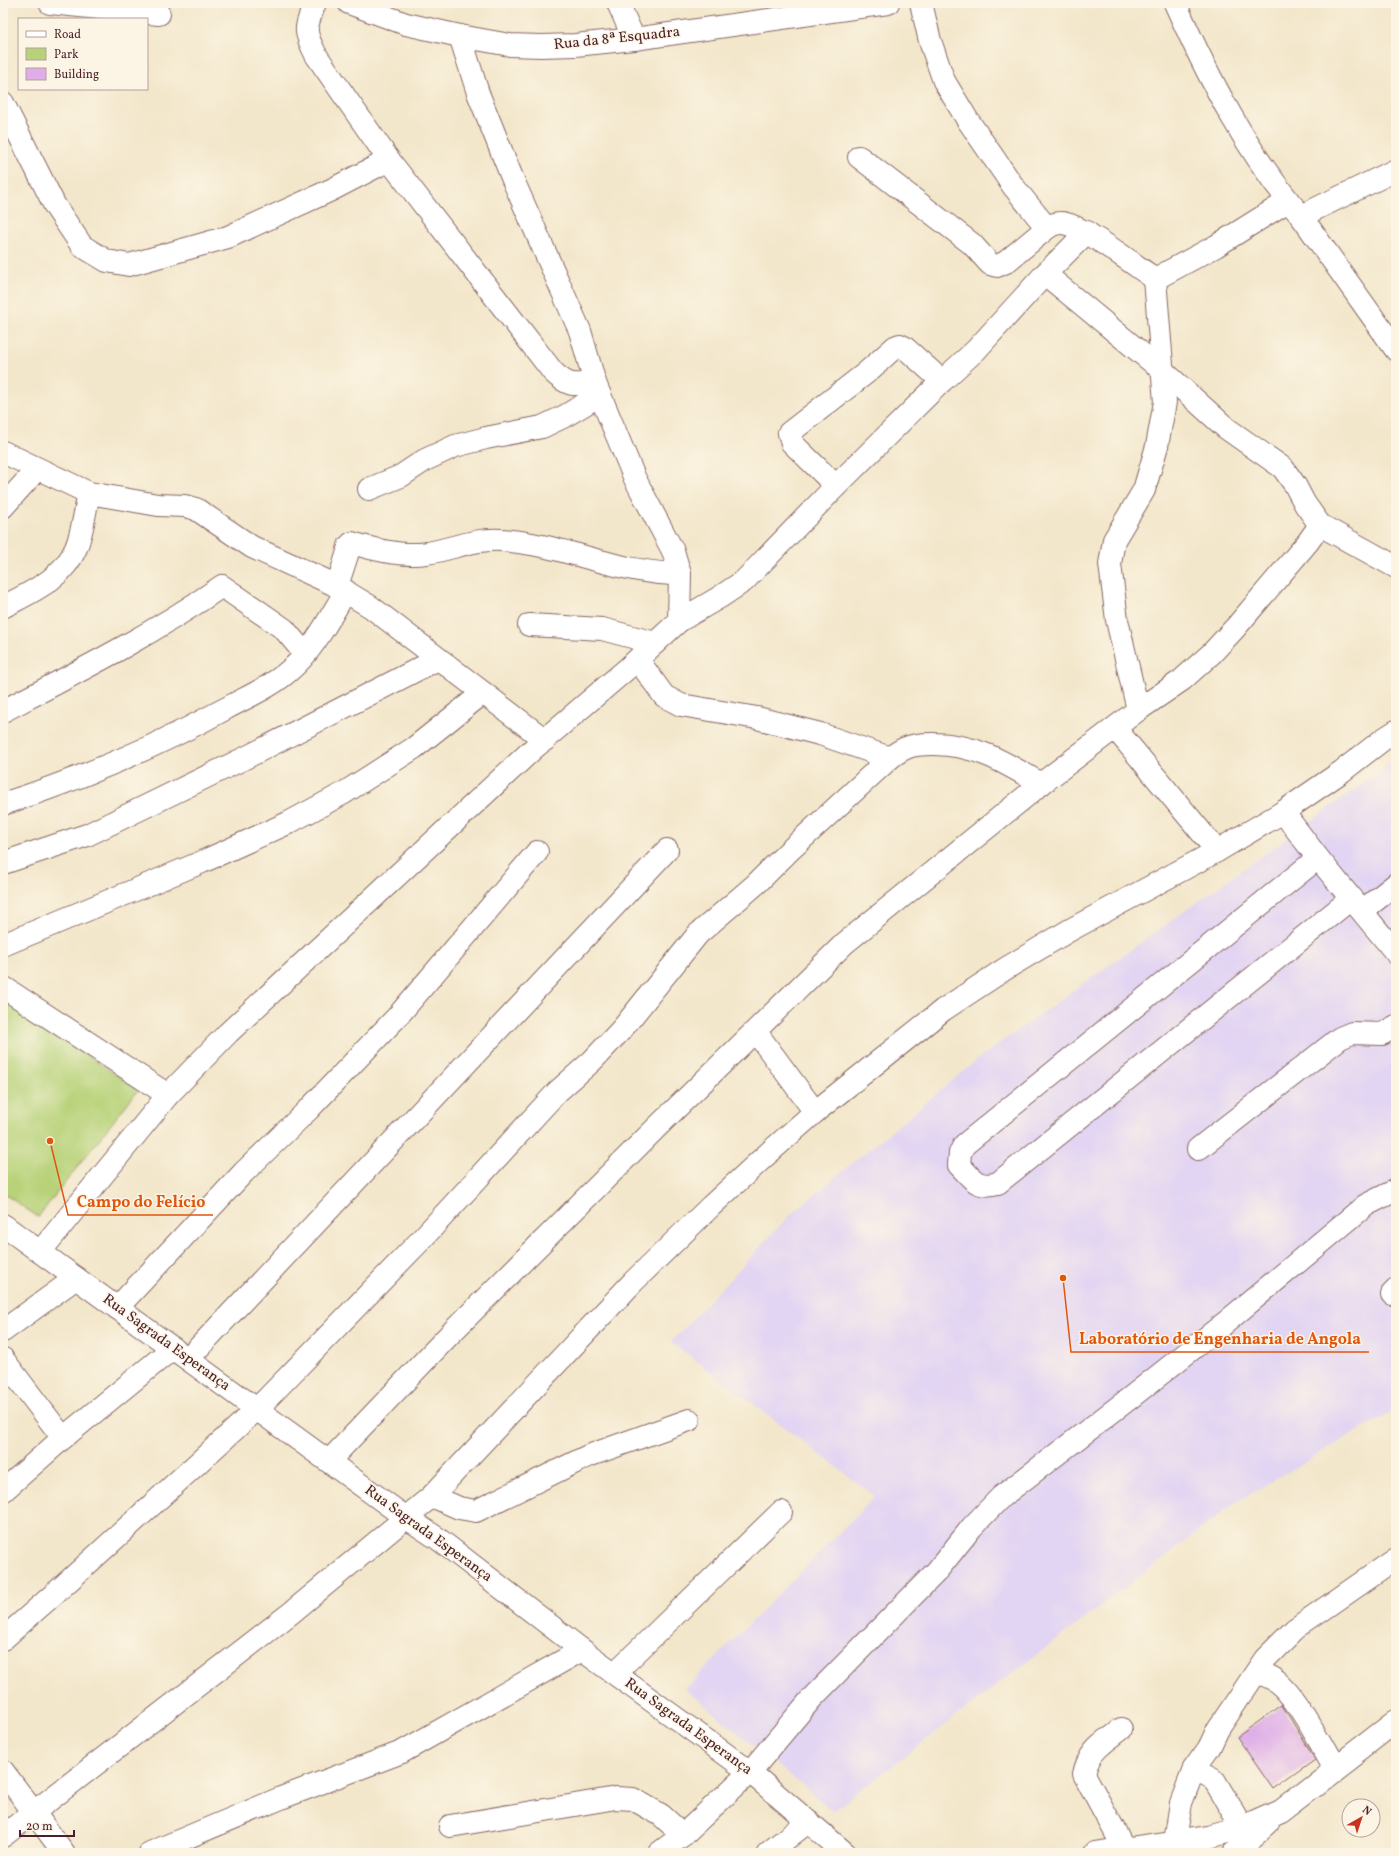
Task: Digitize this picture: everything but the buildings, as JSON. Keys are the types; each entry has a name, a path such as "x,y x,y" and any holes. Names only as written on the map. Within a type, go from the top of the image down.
{"street":[{"path":"50,3 159,14"},
{"path":"315,3 306,27 307,37 316,55 389,160 553,372 564,383 597,389"},
{"name":"Rua da 8ª Esquadra","path":"349,3 406,24 460,36 510,44 542,46 575,45 634,39 888,3"},
{"path":"398,3 406,24"},
{"path":"618,3 634,39"},
{"path":"921,3 928,35 944,81 967,119 1013,186 1046,228"},
{"path":"1175,3 1199,55 1231,117 1396,350"},
{"path":"460,36 478,93 507,165 580,331 597,389 636,479 673,552 680,574 679,621"},
{"path":"3,103 55,206 82,246 107,261 128,265 228,237 331,190 389,160"},
{"path":"860,157 972,244 990,264 997,266 1006,262 1046,228 1054,223 1063,222 1087,232 1155,279"},
{"path":"1155,279 1216,246 1295,208 1396,170"},
{"path":"40,1252 168,1095 240,1022 545,740 638,660 679,621 744,581 836,486 942,381 976,350 1045,274 1087,232"},
{"path":"1045,274 1163,371 1226,428 1283,468 1320,525 1396,567"},
{"path":"1138,710 1117,620 1110,564 1114,540 1144,490 1157,446 1165,402 1155,279"},
{"path":"836,486 792,443 789,433 895,347 900,345 942,381"},
{"path":"369,489 401,476 425,460 455,446 486,438 542,427 565,416 597,389"},
{"path":"3,452 89,493 158,505 184,506 196,509 252,547 342,589 371,607 545,740"},
{"path":"3,507 37,469"},
{"path":"3,607 50,581 65,567 76,548 89,493"},
{"path":"329,1462 458,1327 655,1129 756,1032 845,943 1042,784 1138,710 1182,680 1212,653 1304,548 1320,525"},
{"path":"3,804 58,786 185,731 270,685 290,670 305,654 342,589 349,546 352,544 375,550 399,553 426,553 486,539 503,540 549,548 643,571 659,574 680,574"},
{"path":"3,711 119,651 182,614 222,586 284,629 305,654"},
{"path":"529,625 602,629 655,643"},
{"path":"3,863 87,835 251,756 438,659"},
{"path":"638,660 664,696 681,706 757,718 820,734 890,758"},
{"path":"3,945 202,862 288,823 344,793 414,748 483,693"},
{"path":"1115,728 1217,851"},
{"path":"3,1836 291,1613 432,1496 633,1282 757,1163 815,1112 943,1010 1005,969 1070,930 1217,851 1283,812 1341,772 1384,738 1396,731"},
{"path":"3,1639 62,1588 257,1409 419,1242 557,1092 602,1051 622,1029 698,934 756,884 826,816 890,758 907,747 924,744 948,744 974,749 1008,764 1042,784"},
{"path":"1283,812 1318,858 1396,952"},
{"path":"3,1491 63,1438 181,1354 667,850"},
{"path":"117,1308 244,1172 309,1109 397,1017 537,852"},
{"path":"1318,858 964,1145 960,1153 959,1165 978,1185 987,1186 998,1183 1357,904 1396,884"},
{"path":"3,987 168,1095"},
{"path":"1198,1149 1340,1038 1352,1033 1382,1034 1396,1026"},
{"path":"756,1032 815,1112"},
{"path":"659,1853 683,1835 750,1772 812,1698 936,1572 972,1527 1001,1497 1225,1323 1366,1205 1396,1190"},
{"name":"Rua Sagrada Esperança","path":"3,1225 405,1517 437,1538 582,1650 750,1772 846,1853"},
{"path":"3,1331 76,1278"},
{"path":"3,1359 63,1438"},
{"path":"432,1496 459,1508 476,1511 588,1456 689,1420"},
{"path":"614,1673 782,1512"},
{"path":"1175,1841 1181,1803 1194,1770 1209,1748 1218,1729 1265,1660 1295,1628 1396,1559"},
{"path":"150,1853 281,1798 402,1752 582,1650"},
{"path":"1257,1672 1268,1676 1278,1683 1291,1696 1335,1768"},
{"path":"1235,1853 1281,1811 1396,1722"},
{"path":"1121,1729 1092,1753 1086,1764 1084,1774 1124,1848"},
{"path":"1194,1770 1213,1778 1243,1828"},
{"path":"3,1771 64,1853"},
{"path":"450,1826 616,1798 633,1799 661,1815 683,1835"},
{"path":"1095,1853 1224,1834 1243,1828 1281,1811"},
{"path":"768,1853 809,1821"}],"shaded area":[{"path":"1396,760 1396,1409 1235,1503 833,1811 685,1689 875,1496 671,1342 791,1214 982,1056"}],"green space":[{"path":"3,997 138,1090 38,1217 3,1193"}],"place":[{"name":"Campo do Felício","path":"50,1141"},
{"name":"Laboratório de Engenharia de Angola","path":"1063,1278"}]}
